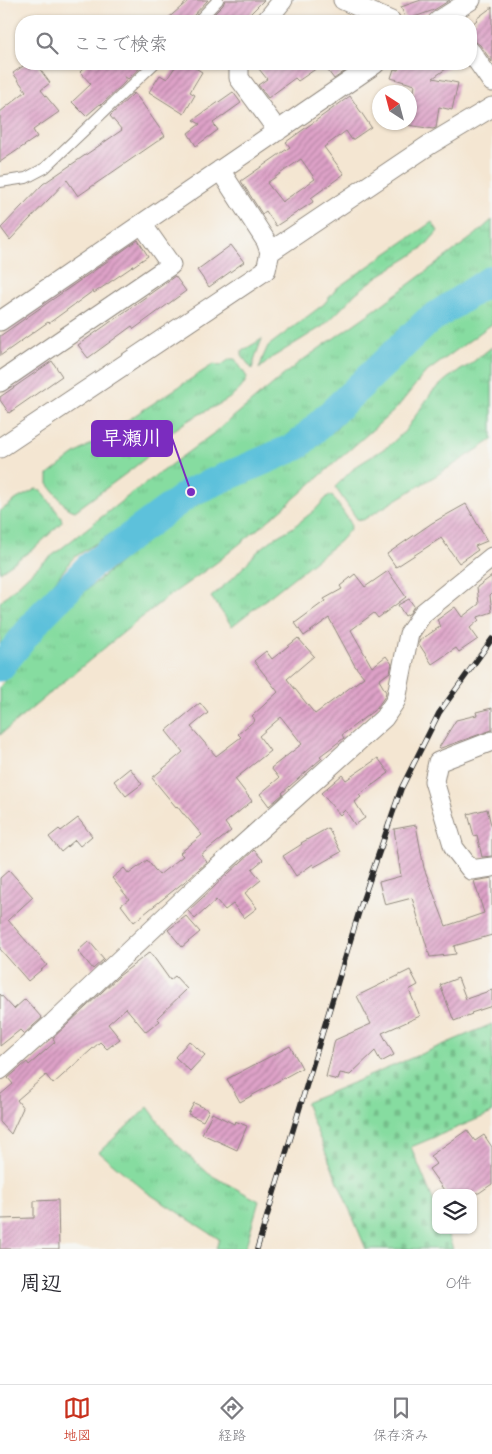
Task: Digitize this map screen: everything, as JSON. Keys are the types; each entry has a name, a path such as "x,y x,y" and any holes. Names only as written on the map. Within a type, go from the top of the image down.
{"street":[{"path":"271,15 283,0"},
{"path":"343,0 377,15"},
{"path":"451,15 471,0"},
{"path":"477,61 492,82"},
{"path":"239,70 239,78 278,131"},
{"path":"0,321 366,70"},
{"path":"270,252 429,145 492,107"},
{"path":"0,448 266,270 270,252 266,241 220,170"},
{"path":"0,382 171,265 142,224"},
{"path":"0,1070 201,883 384,718 396,700 409,634 423,613 492,557"},
{"path":"492,741 438,762 434,781 454,848 471,870 492,867"}],"lane":[{"path":"204,15 218,0"},
{"path":"0,182 26,178 45,168 148,70"}],"green space":[{"path":"492,220 492,266 429,310 379,350 325,407 274,445 188,481 134,519 73,558 0,653 0,602 35,569 127,497 214,433 297,364 380,306 475,235"},
{"path":"432,222 438,231 424,247 377,277 356,293 323,326 273,357 259,369 268,346 324,304 337,288"},
{"path":"492,291 492,324 424,374 396,409 280,511 216,563 162,601 0,735 0,687 35,640 84,592 168,522 213,496 264,475 308,452 337,428 408,348 469,303"},
{"path":"262,339 252,369 242,356 242,351"},
{"path":"492,347 492,440 363,520 357,519 335,487 355,467 390,445 405,431 432,392 448,378"},
{"path":"230,359 235,359 247,377 244,384 234,395 180,426 146,458 75,511 67,508 48,484 48,475 72,456 214,364 220,366"},
{"path":"36,489 41,490 61,517 62,522 36,547 0,572 0,511"},
{"path":"329,495 333,497 350,522 351,528 340,541 232,626 211,597 234,577 259,550 315,510"},
{"path":"492,1024 492,1113 411,1147 432,1197 432,1234 447,1234 453,1249 366,1249 305,1103"},
{"path":"148,1107 173,1141 209,1174 259,1201 245,1249 216,1249 219,1239 148,1193 99,1152"}],"building":[{"path":"189,0 208,0 194,15 172,15"},
{"path":"225,0 264,0 249,15 213,15 223,5"},
{"path":"421,0 450,0 434,10 420,15 404,15 401,7"},
{"path":"492,7 492,62 477,43 477,18"},
{"path":"17,70 40,70 50,83 41,90 59,112 33,130 37,137 0,162 0,112 26,91 13,73"},
{"path":"82,70 138,70 128,79 124,76 125,82 101,105 86,116 72,102 91,84 80,72"},
{"path":"173,70 199,70 202,72 190,92 195,95 184,114 149,92 160,75 167,79"},
{"path":"260,70 314,70 298,81 295,78 268,98 258,85 267,79"},
{"path":"327,70 347,70 334,79"},
{"path":"394,70 444,70 433,78 458,83 452,110 439,107 436,128 417,126 417,85 391,78"},
{"path":"233,92 241,103 213,123 218,130 196,146 188,133 200,124 193,120"},
{"path":"134,93 165,136 78,196 67,180 10,240 1,228 43,184 122,130 110,116"},
{"path":"350,96 371,127 352,140 346,131 324,147 344,174 311,198 313,202 276,226 266,211 262,214 241,181 290,147 286,142","holes":["301,159 315,179 282,202 267,183"]},
{"path":"138,240 148,256 94,293 93,291 0,356 0,336"},
{"path":"231,245 244,262 209,287 197,270"},
{"path":"175,276 186,291 134,329 132,326 88,358 78,345"},
{"path":"52,361 62,376 9,413 0,397"},
{"path":"466,504 487,541 475,546 478,550 459,563 441,538 396,567 387,554 432,523"},
{"path":"388,571 406,597 378,618 374,613 351,630 372,667 386,656 392,664 390,672 379,680 386,692 377,708 342,735 344,738 320,756 322,758 269,806 260,794 279,778 271,768 302,744 281,717 259,736 270,751 235,779 252,801 225,823 231,831 201,855 207,862 134,922 121,905 129,899 112,878 124,868 129,874 147,860 159,875 183,856 180,853 202,835 152,778 183,752 166,731 200,703 208,713 191,727 216,756 241,737 238,734 255,720 252,716 278,692 254,661 266,651 272,659 298,638 314,656 287,679 315,714 364,677 355,666 329,618 304,636 295,623 325,601 324,599 342,589 340,586 355,574 365,587"},
{"path":"492,576 492,593 490,595 492,612 478,617 479,620 470,628 478,639 459,652 456,648 432,664 419,641 441,626 437,620 455,607 462,617 479,604 477,587"},
{"path":"409,599 414,606 410,613 405,616 398,605"},
{"path":"492,708 492,730 438,749 456,720 477,715 476,712"},
{"path":"378,758 389,773 359,795 361,797 355,802 365,818 355,825 345,810 340,815 321,793 342,775 346,780"},
{"path":"130,768 142,784 126,796 114,781"},
{"path":"487,809 492,828 492,856 482,857 477,835 474,836 468,814"},
{"path":"78,818 92,836 80,846 75,840 61,852 49,837 59,829 61,831"},
{"path":"416,825 424,868 446,926 484,913 474,881 492,878 492,935 454,946 456,954 430,957 412,898 385,905 379,882 401,876 394,829"},
{"path":"328,828 341,852 314,867 313,864 296,876 283,856 301,843"},
{"path":"254,850 263,860 252,869 261,880 245,893 257,908 244,918 233,904 225,910 216,900 195,919 188,911"},
{"path":"9,870 33,897 8,920 47,965 28,981 0,949 0,878"},
{"path":"186,916 200,932 182,947 168,930"},
{"path":"89,941 104,959 93,969 78,951"},
{"path":"150,952 170,980 175,976 187,989 157,1018 160,1021 146,1032 126,1008 108,1024 120,1039 107,1049 100,1042 53,1084 46,1075 17,1100 23,1108 11,1134 0,1122 0,1095 13,1084 8,1078 27,1062 29,1065 55,1042 53,1038 119,976"},
{"path":"410,970 418,985 409,990 420,1016 382,1033 394,1055 381,1062 375,1051 350,1075 340,1073 338,1080 326,1077 335,1040 371,1024 357,996"},
{"path":"458,978 466,999 492,990 492,1006 454,1021 440,985"},
{"path":"0,994 14,1009 25,999 42,1018 24,1034 20,1030 0,1046"},
{"path":"189,1041 205,1055 190,1071 175,1057"},
{"path":"290,1046 302,1068 240,1102 227,1079"},
{"path":"194,1103 209,1110 203,1121 188,1114"},
{"path":"212,1113 234,1124 235,1121 247,1126 237,1150 202,1134"},
{"path":"467,1130 475,1141 484,1135 492,1147 492,1184 479,1193 477,1193 477,1189 443,1189 429,1169 436,1164 430,1156"},
{"path":"58,1200 59,1249 0,1249 0,1219 34,1218 34,1201"}],"waterway":[{"path":"0,667 41,616 89,567 191,492 297,446 428,321 492,279"}],"railway":[{"path":"257,1249 362,902 401,789 439,713 492,639"}],"place":[{"name":"早瀬川","path":"191,492"}]}
